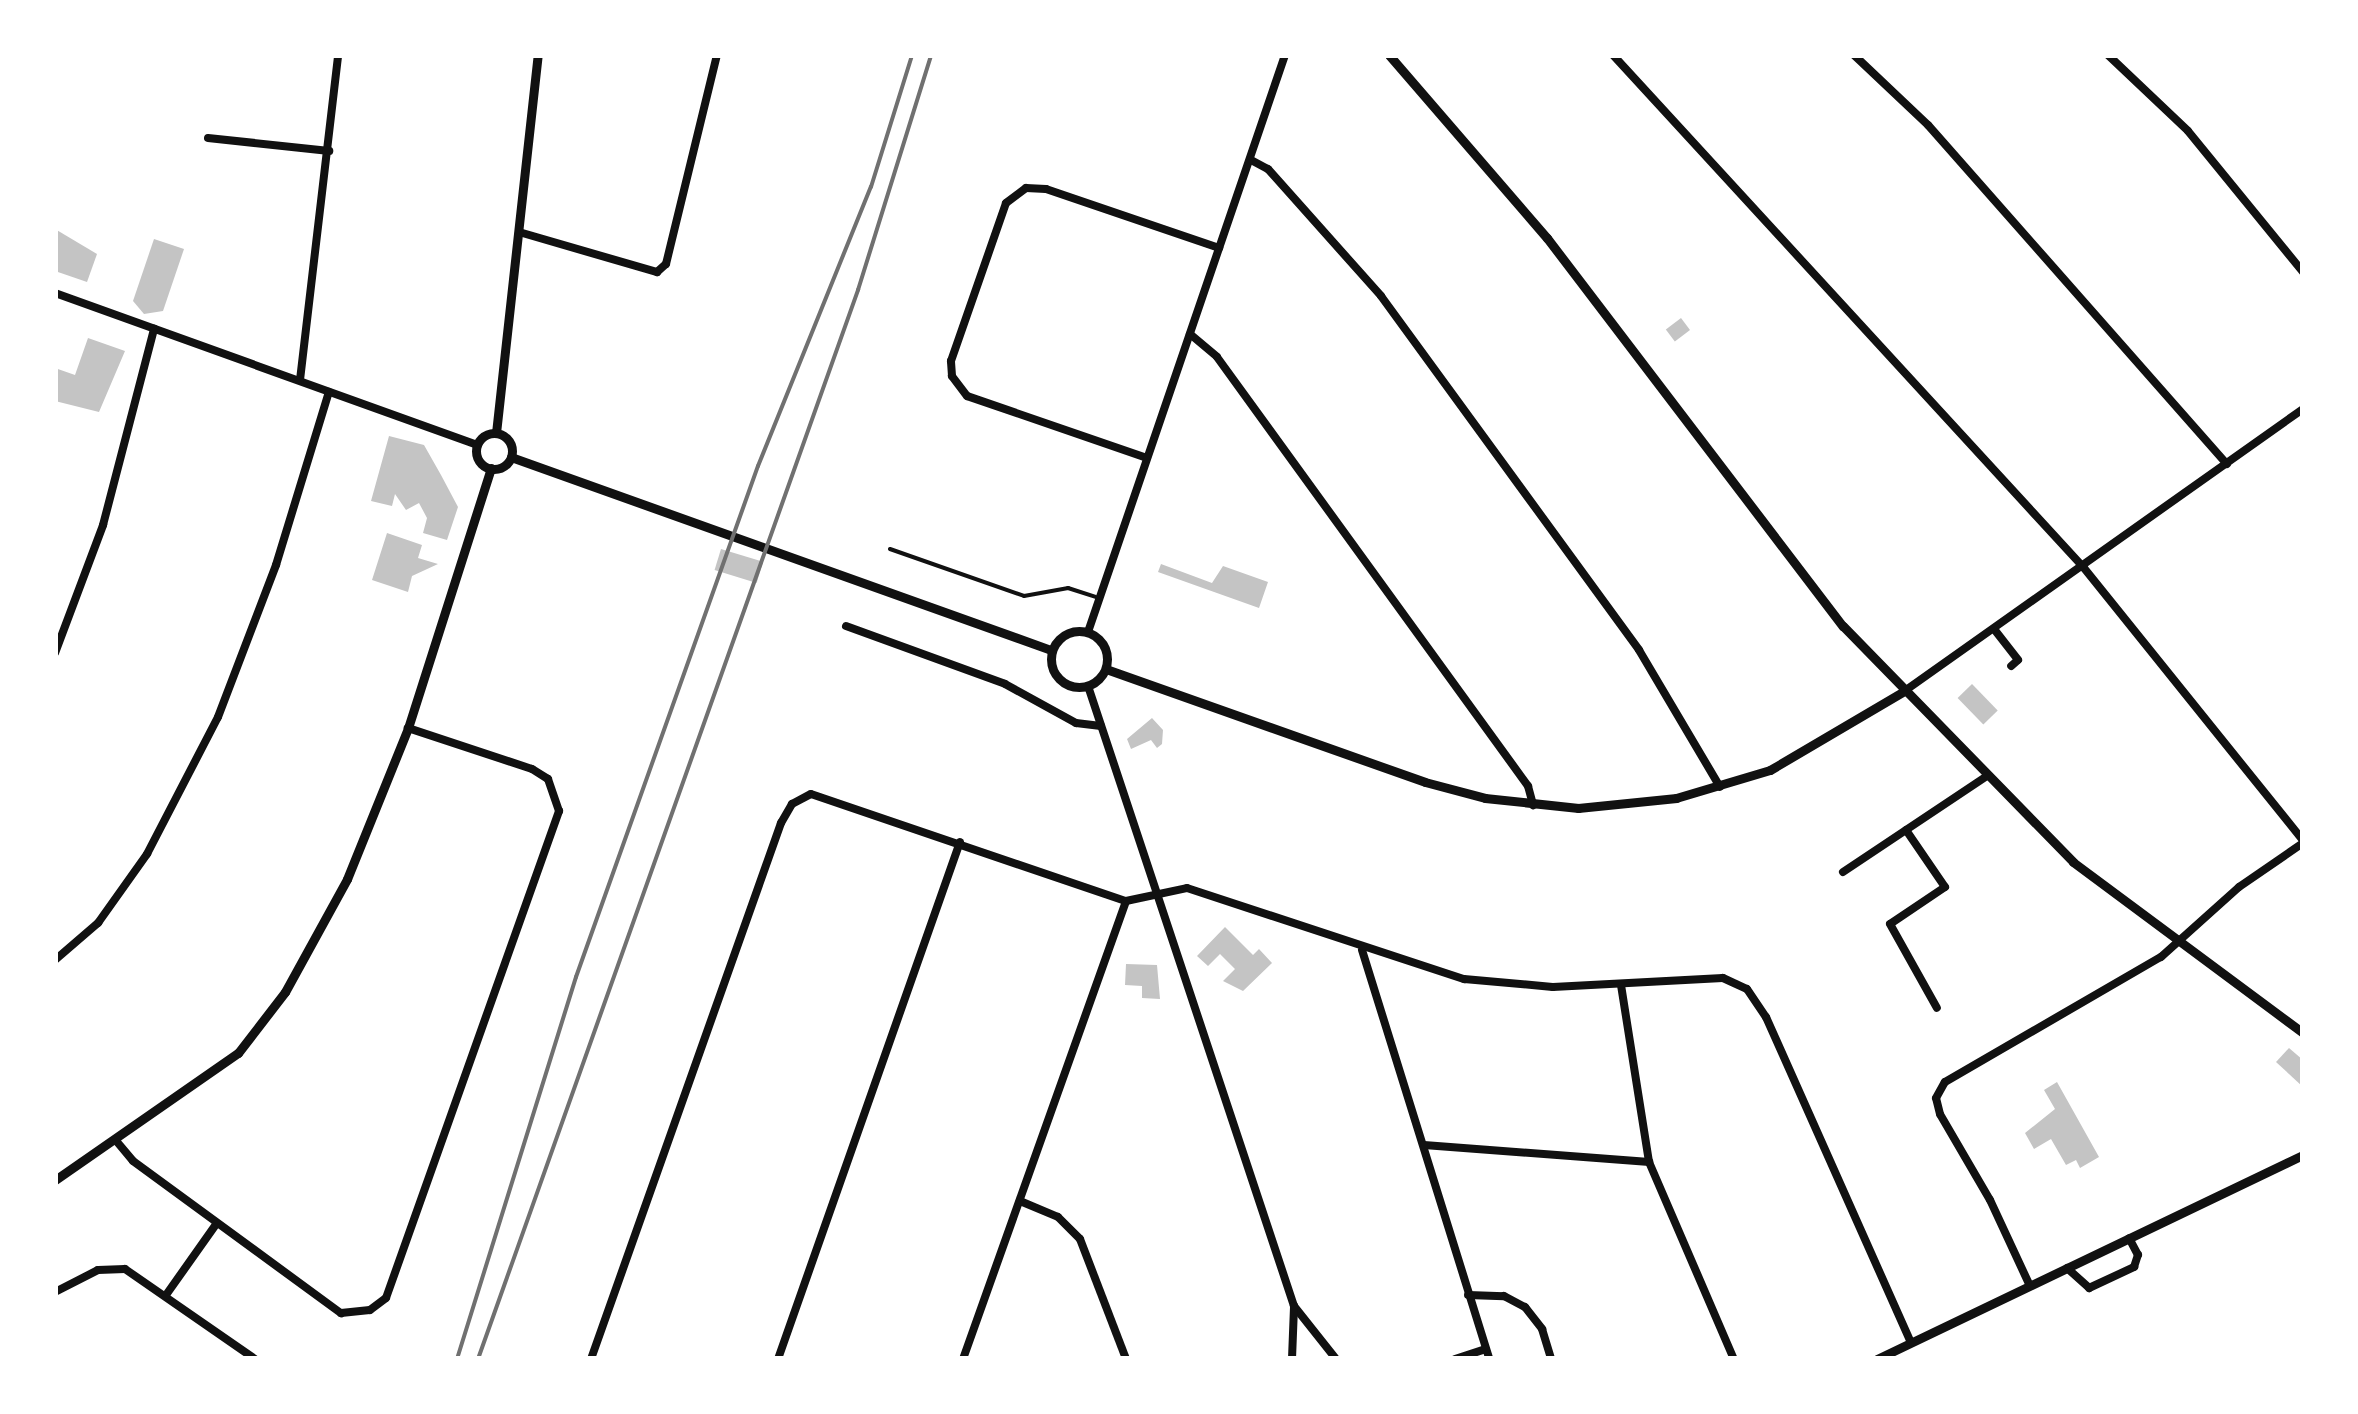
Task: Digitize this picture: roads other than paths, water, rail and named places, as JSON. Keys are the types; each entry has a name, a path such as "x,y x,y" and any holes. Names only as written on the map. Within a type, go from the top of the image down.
{"street":[{"path":"300,380 338,55"},
{"path":"496,433 538,55"},
{"path":"519,232 657,272 666,264 718,55"},
{"path":"1088,632 1285,55"},
{"path":"1389,55 1559,254 1813,591 2073,862 2303,1033"},
{"path":"1613,55 2084,568 2303,841 2239,887 2180,942 1945,1082 1936,1098 2030,1286"},
{"path":"1854,55 1928,125 2227,464"},
{"path":"2108,55 2188,131 2303,272"},
{"path":"208,138 329,150"},
{"path":"1250,160 1268,169 1381,296 1639,650 1720,787"},
{"path":"1147,458 967,396 952,376 951,361 1016,192 1036,186 1219,248"},
{"path":"55,293 477,445"},
{"path":"55,653 102,525 154,328"},
{"path":"1190,334 1216,357 1528,786 1533,805"},
{"path":"55,960 98,923 148,854 218,716 276,565 330,392"},
{"path":"1106,669 1424,782 1533,805 1618,807 1720,787 1770,770 1906,690 2084,568 2303,409"},
{"path":"477,445 496,433"},
{"path":"496,433 510,441 512,456"},
{"path":"477,445 478,460 490,468"},
{"path":"55,1180 118,1142 238,1054 284,992 347,879 408,728 490,468 512,456 1052,650"},
{"path":"846,626 1005,684 1076,724 1101,726"},
{"path":"1994,629 2018,660 2011,666"},
{"path":"1052,650 1070,632 1088,632 1104,646 1106,669"},
{"path":"1052,650 1055,674 1064,683 1088,686"},
{"path":"1088,686 1106,669"},
{"path":"1088,686 1294,1306 1336,1359"},
{"path":"118,1142 217,1223 341,1313 370,1310 386,1298 559,811 548,779 532,769 408,728"},
{"path":"1843,872 1988,776"},
{"path":"591,1359 792,804 811,794 832,796 1126,901 1158,891 1187,888 1362,950 1464,979 1620,985 1723,978 1747,989 1766,1017 1911,1343"},
{"path":"1906,830 1945,887 1890,924 1937,1008"},
{"path":"778,1359 960,842"},
{"path":"964,1359 1126,901"},
{"path":"1362,950 1488,1359"},
{"path":"1620,985 1649,1162 1734,1359"},
{"path":"1424,1145 1649,1162"},
{"path":"1877,1359 2303,1154"},
{"path":"1020,1200 1058,1217 1080,1239 1126,1359"},
{"path":"166,1295 217,1223"},
{"path":"2067,1268 2088,1288 2134,1267 2138,1255 2129,1238"},
{"path":"55,1292 90,1272 116,1268 166,1295 254,1359"},
{"path":"1468,1295 1504,1296 1524,1307 1542,1329 1551,1359"},
{"path":"1292,1359 1294,1306"},
{"path":"232,1359 240,1348"},
{"path":"1454,1359 1485,1348"}],"lane":[{"path":"890,549 1024,596 1068,588 1101,598"}],"railway":[{"path":"457,1359 576,977 758,466 871,187 912,55"},
{"path":"478,1359 858,290 931,55"}]}
